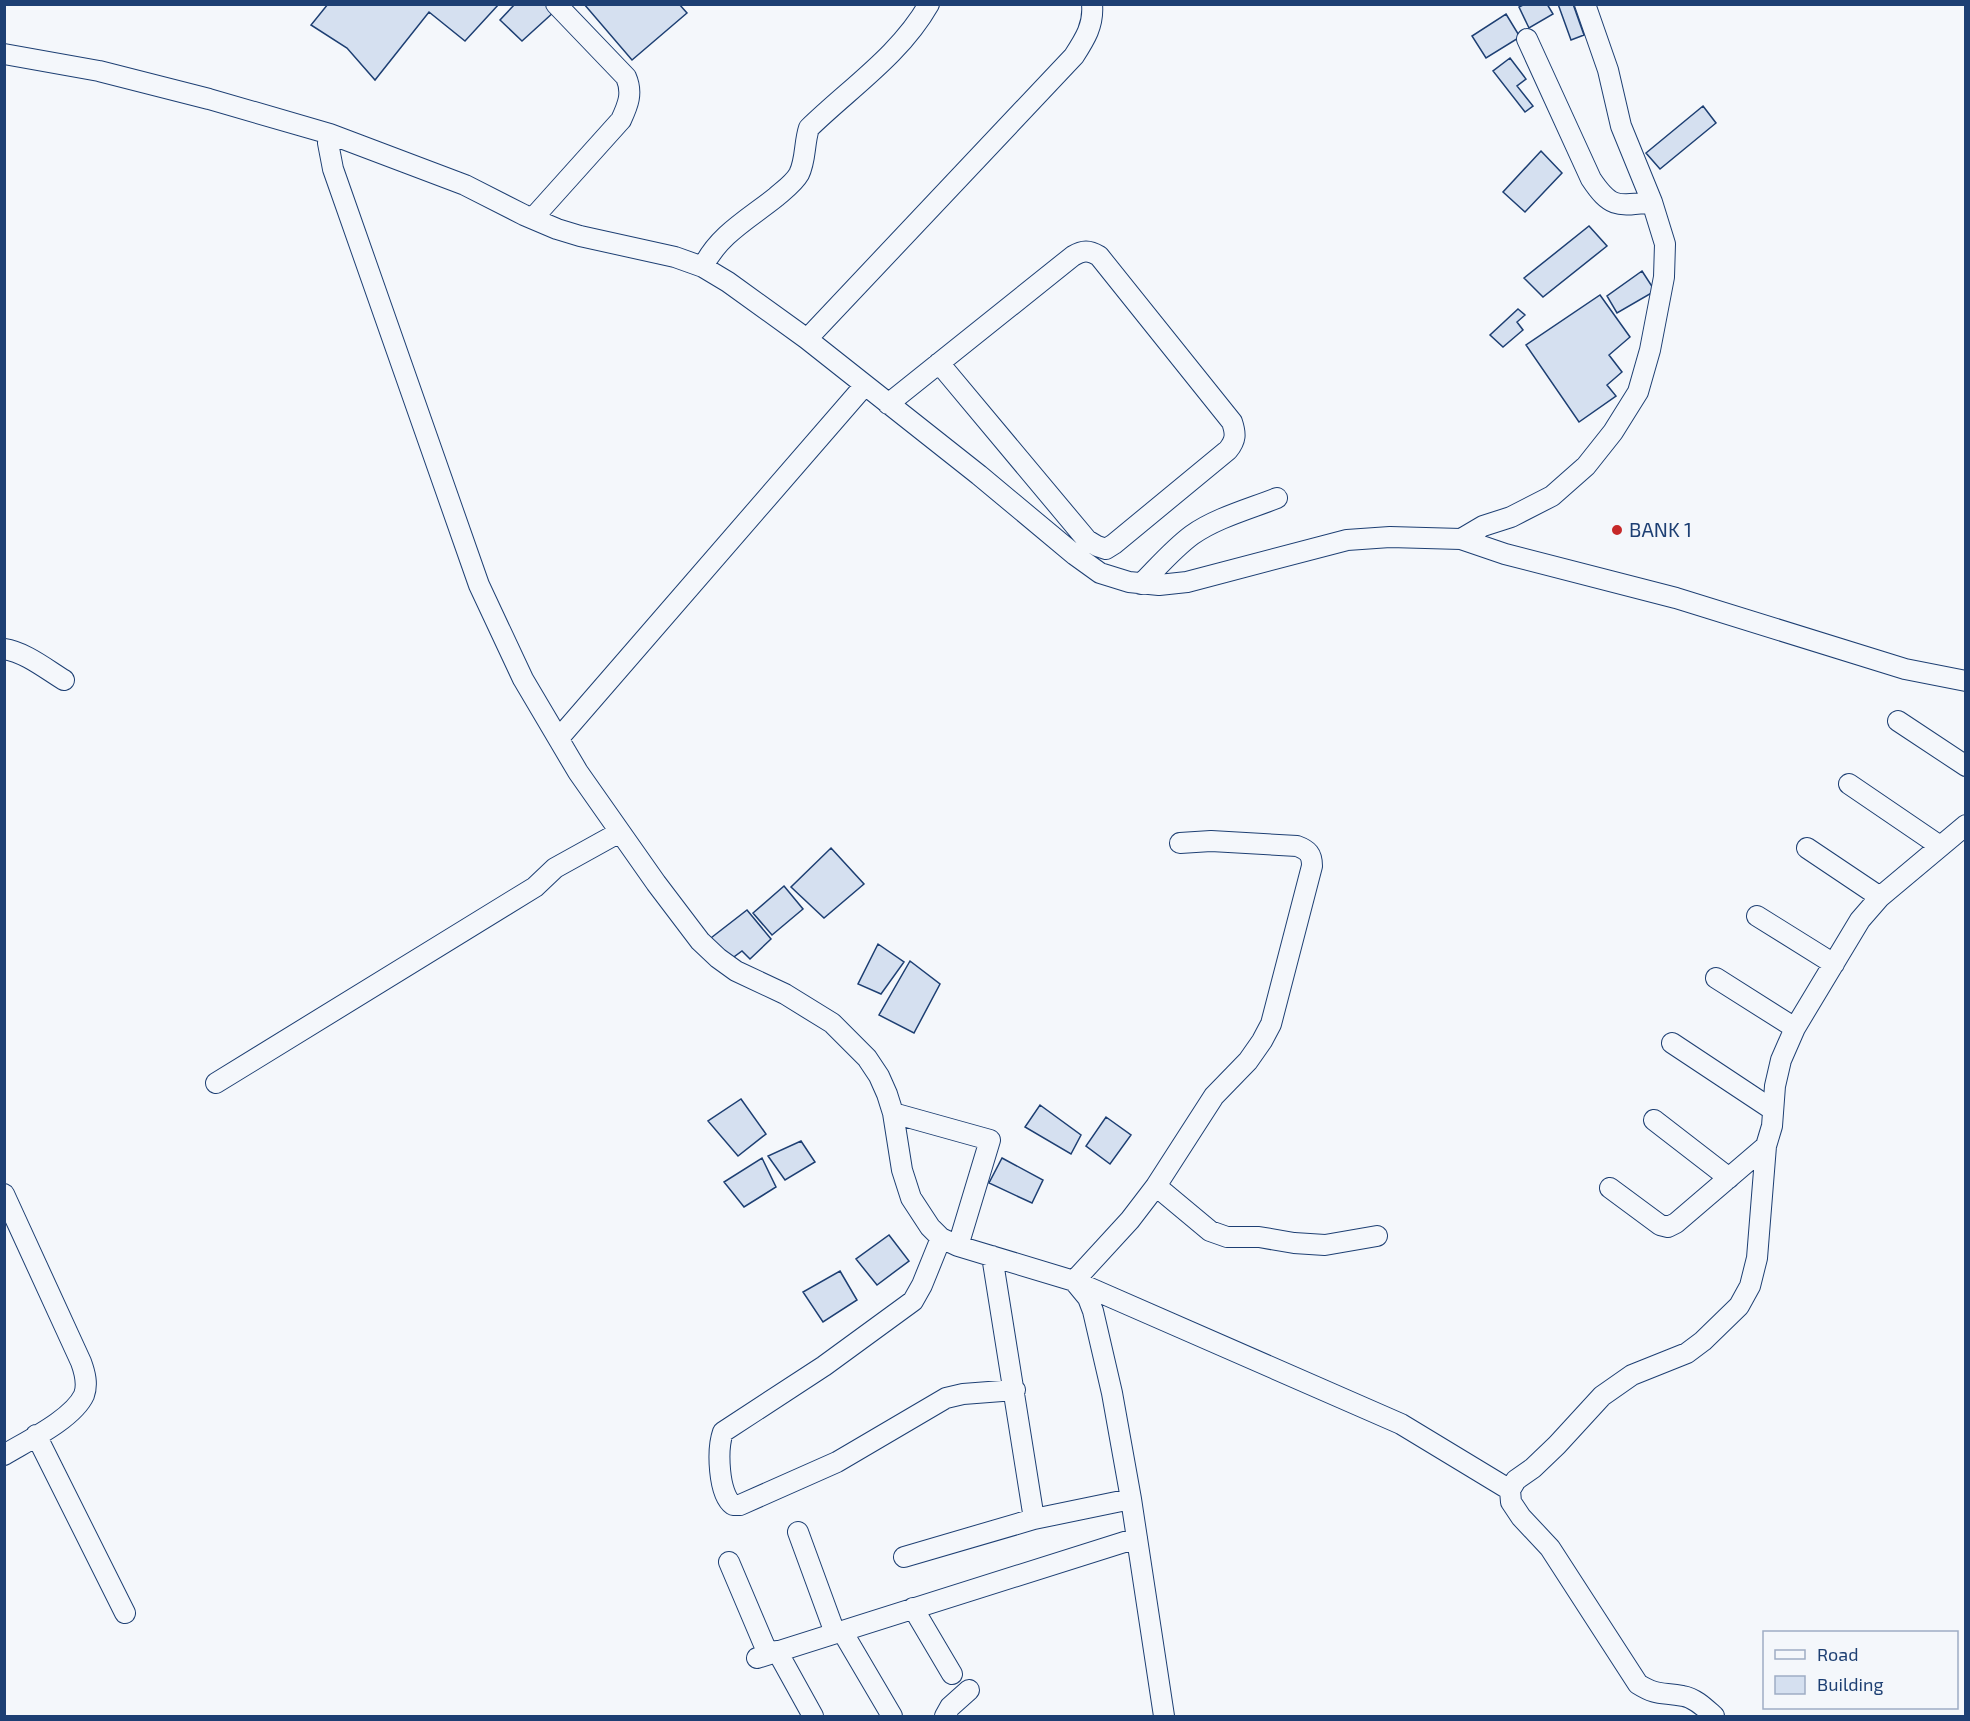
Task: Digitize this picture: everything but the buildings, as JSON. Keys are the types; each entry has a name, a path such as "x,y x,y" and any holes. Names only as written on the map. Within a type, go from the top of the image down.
{"street":[{"path":"533,218 621,120 630,94 626,77 556,4"},
{"path":"703,267 720,241 774,198 798,175 809,128 891,54 917,26 929,4"},
{"path":"807,339 1074,56 1088,33 1093,16 1092,4"},
{"path":"1461,539 1483,526 1510,517 1552,496 1586,466 1613,432 1638,392 1650,350 1665,277 1665,244 1652,202 1621,126 1608,70 1585,4"},
{"path":"1527,39 1591,179 1603,196 1620,206 1652,202"},
{"path":"4,54 99,70 330,134 465,185 533,218 580,236 675,256 703,267 728,282 807,339 1100,573 1129,582 1159,585 1223,574 1347,540 1390,537 1461,539 1505,554 1676,598 1905,669 1965,681"},
{"path":"330,134 330,155 336,181 479,585 524,679 578,772 700,941 736,971 785,994 832,1023 867,1058 879,1076 893,1113 903,1170 911,1198 920,1214 950,1242 1074,1281 1401,1424 1510,1490"},
{"path":"888,404 939,363 1073,256 1083,251 1091,251 1099,256 1232,422 1235,441 1228,450 1106,549 1087,540 939,363"},
{"path":"559,738 865,385"},
{"path":"1142,584 1174,549 1207,526 1276,498"},
{"path":"4,649 27,658 64,680"},
{"path":"1898,721 1965,766"},
{"path":"1849,784 1940,846"},
{"path":"1714,1716 1701,1704 1685,1696 1652,1693 1638,1684 1550,1548 1521,1517 1511,1502 1510,1490 1516,1480 1533,1468 1557,1445 1602,1396 1632,1375 1687,1353 1703,1341 1739,1306 1750,1286 1757,1258 1766,1146 1770,1137 1781,1060 1795,1028 1860,920 1880,897 1965,825"},
{"path":"216,1083 535,886 555,868 620,832"},
{"path":"1074,1281 1130,1220 1156,1186 1214,1096 1248,1061 1262,1041 1271,1024 1312,866 1312,856 1305,849 1297,846 1211,841 1180,843"},
{"path":"1807,848 1880,897"},
{"path":"1757,916 1834,964"},
{"path":"1716,978 1795,1028"},
{"path":"1672,1043 1773,1110"},
{"path":"893,1113 990,1140 950,1242 913,1301 824,1366 723,1432 719,1443 723,1493 727,1501 733,1505 740,1505 837,1462 946,1398 963,1394 1015,1390"},
{"path":"1654,1120 1729,1178"},
{"path":"1610,1188 1660,1225 1668,1227 1676,1224 1766,1146"},
{"path":"1156,1186 1210,1232 1227,1237 1258,1237 1294,1244 1325,1245 1377,1236"},
{"path":"4,1194 81,1362 86,1378 85,1393 76,1406 62,1419 4,1455"},
{"path":"992,1256 1034,1519"},
{"path":"1074,1281 1088,1298 1093,1311 1112,1393 1131,1499 1164,1716"},
{"path":"36,1435 125,1613"},
{"path":"904,1557 1034,1519 1131,1499"},
{"path":"798,1532 838,1632 892,1716"},
{"path":"767,1654 1137,1538"},
{"path":"729,1562 767,1654 813,1716"},
{"path":"913,1608 952,1674"},
{"path":"945,1716 950,1707 969,1690"}],"place":[{"name":"BANK 1","path":"1617,530"}]}
